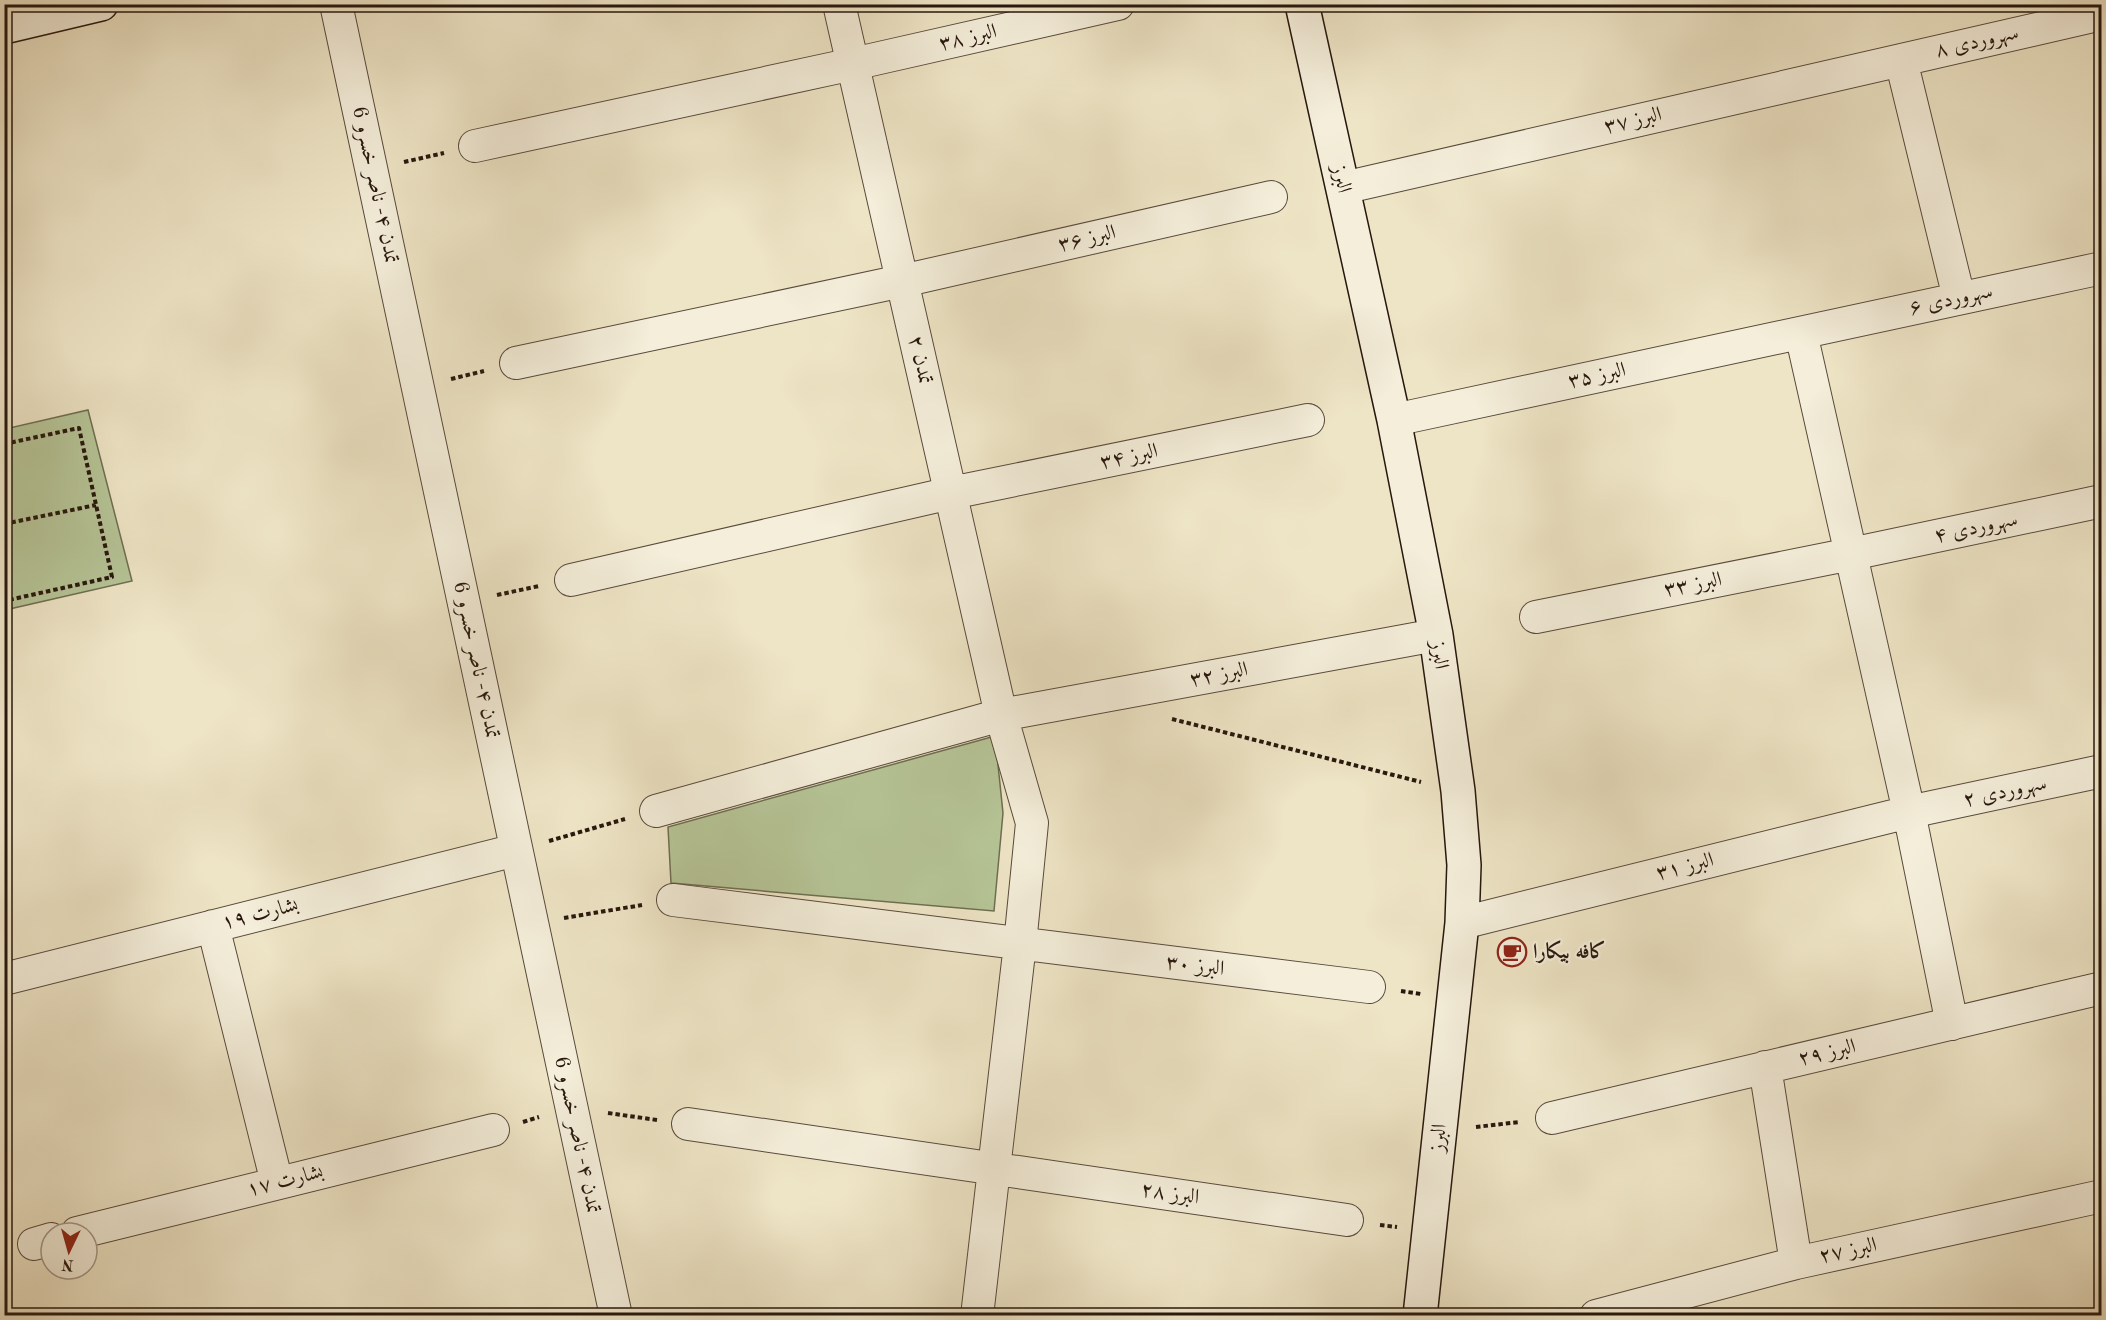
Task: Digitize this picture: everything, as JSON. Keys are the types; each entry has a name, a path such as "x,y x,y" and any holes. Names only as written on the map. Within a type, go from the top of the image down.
{"street":[{"path":"11,18 101,4"},
{"name":"تمدن ۴- ناصر خسرو 6","path":"336,4 616,1316"},
{"name":"تمدن ۲","path":"839,4 1001,716 1032,823 977,1316"},
{"name":"البرز ۳۸","path":"475,146 1118,4"},
{"name":"البرز","path":"1302,4 1394,420 1436,634 1458,791 1464,865 1462,923 1420,1316"},
{"name":"سهروردی ۸","path":"1912,57 2102,14"},
{"path":"1912,57 1959,298"},
{"name":"البرز ۳۷","path":"1342,188 1912,57"},
{"name":"البرز ۳۶","path":"516,363 902,281 1271,197"},
{"name":"سهروردی ۶","path":"1801,333 2102,268"},
{"path":"1801,333 1909,812 1952,1024"},
{"name":"البرز ۳۵","path":"1394,420 1801,333"},
{"name":"البرز ۳۴","path":"571,580 951,493 1308,420"},
{"name":"سهروردی ۴","path":"1851,554 2102,501"},
{"name":"البرز ۳۳","path":"1536,617 1851,554"},
{"name":"البرز ۳۲","path":"656,811 1001,716 1436,634"},
{"name":"سهروردی ۲","path":"1909,812 2102,771"},
{"name":"البرز ۳۱","path":"1462,923 1909,812"},
{"name":"بشارت ۱۹","path":"4,979 516,850"},
{"name":"البرز ۳۰","path":"673,900 1370,987"},
{"path":"213,926 277,1183"},
{"name":"البرز ۲۹","path":"1552,1118 2102,988"},
{"path":"1765,1067 1796,1263"},
{"name":"البرز ۲۸","path":"688,1124 1347,1220"},
{"name":"بشارت ۱۷","path":"99,1228 494,1130"},
{"name":"البرز ۲۷","path":"1596,1316 1796,1263 2102,1196"}],"path":[{"path":"371,169 475,146"},
{"path":"418,387 516,363"},
{"path":"4,444 79,428 112,577 4,601"},
{"path":"4,524 96,505"},
{"path":"464,602 571,580"},
{"path":"1171,719 1458,791"},
{"path":"516,850 656,811"},
{"path":"532,923 673,900"},
{"path":"1370,987 1454,998"},
{"path":"494,1130 572,1108 688,1124"},
{"path":"1440,1131 1552,1118"},
{"path":"1347,1220 1429,1232"}],"green space":[{"path":"88,410 132,581 5,610 5,429"},
{"path":"995,736 1003,813 994,911 671,883 668,827"}],"place":[{"name":"کافه بیکارا","path":"1512,952"}]}
